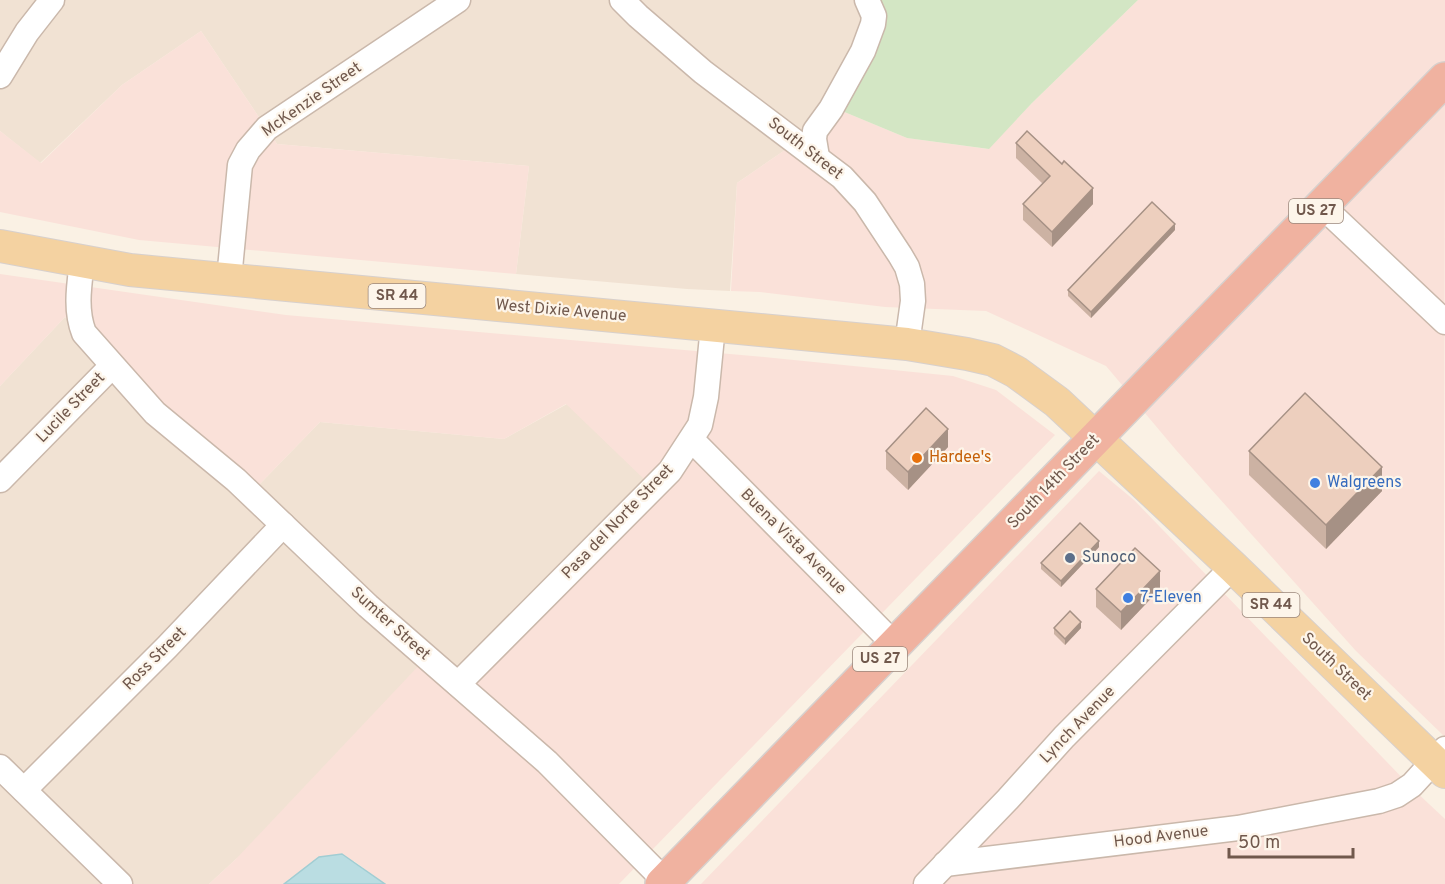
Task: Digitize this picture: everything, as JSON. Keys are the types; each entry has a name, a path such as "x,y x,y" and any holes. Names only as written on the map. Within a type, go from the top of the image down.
{"highway":[{"name":"South 14th Street","path":"665,883 1445,79"}],"main road":[{"name":"West Dixie Avenue","path":"0,246 130,270 907,344 967,354 993,360 1035,385 1097,438"},
{"name":"South Street","path":"1097,438 1441,761"}],"street":[{"path":"0,76 27,32 52,0"},
{"name":"McKenzie Street","path":"229,279 240,165 248,150 267,128 459,0"},
{"name":"South Street","path":"622,0 703,72 842,177 865,202 888,234 907,267 912,284 913,301 907,344"},
{"path":"817,157 815,131 831,109 863,51 873,24 874,16 867,0"},
{"path":"1321,205 1445,322"},
{"name":"Lucile Street","path":"0,480 112,366 84,333 80,322 78,306 82,262"},
{"name":"Pasa del Norte Street","path":"458,684 670,471 692,440 700,424 706,397 713,326"},
{"name":"Sumter Street","path":"112,366 154,413 236,480 368,606 547,762 665,883"},
{"name":"Buena Vista Avenue","path":"692,440 895,645"},
{"name":"Ross Street","path":"24,790 167,647 283,525"},
{"name":"Lynch Avenue","path":"926,884 1064,737 1233,567"},
{"name":"Hood Avenue","path":"945,864 1238,828 1379,801 1397,795 1441,761"},
{"path":"0,767 119,882"}],"shaded area":[{"path":"0,0 873,0 842,111 737,183 730,291 516,274 529,166 277,144 201,31 122,85 40,163 0,131"},
{"path":"1138,0 1445,0 1445,67 1128,392 1106,366 986,311 885,307 760,292 731,291 737,183 842,111 907,138 988,149"},
{"path":"201,31 277,144 529,166 516,274 139,240 0,212 0,131 41,163 122,85"},
{"path":"1445,91 1445,737 1356,651 1139,406"},
{"path":"0,274 286,315 953,376 996,390 1055,435 619,884 385,884 354,861 290,878 284,884 209,884 236,859 425,659 454,687 646,481 566,404 504,439 320,422 254,490 65,317 0,386"},
{"path":"65,317 254,490 320,422 504,439 567,404 647,481 454,687 236,859 209,884 0,884 0,386"},
{"path":"1099,471 1134,500 1413,789 1445,819 1445,884 701,884"}],"green space":[{"path":"873,0 1138,0 1032,103 989,149 907,138 842,111"}],"water":[{"path":"342,854 385,884 284,884 319,857"}],"building":[{"path":"1027,131 1062,164 1064,161 1093,188 1052,232 1023,204 1050,176 1016,143"},
{"path":"1152,202 1175,224 1091,312 1068,290"},
{"name":"Walgreens","path":"1305,393 1382,467 1326,525 1249,451"},
{"path":"926,408 948,429 908,472 886,451"},
{"name":"Sunoco","path":"1080,523 1099,541 1061,581 1041,563"},
{"path":"1135,548 1160,571 1121,612 1096,589"},
{"path":"1070,611 1081,622 1065,639 1054,628"}],"place":[{"name":"Hardee's","path":"917,458"},
{"name":"Walgreens","path":"1315,483"},
{"name":"Sunoco","path":"1070,558"},
{"name":"7-Eleven","path":"1128,598"}]}
